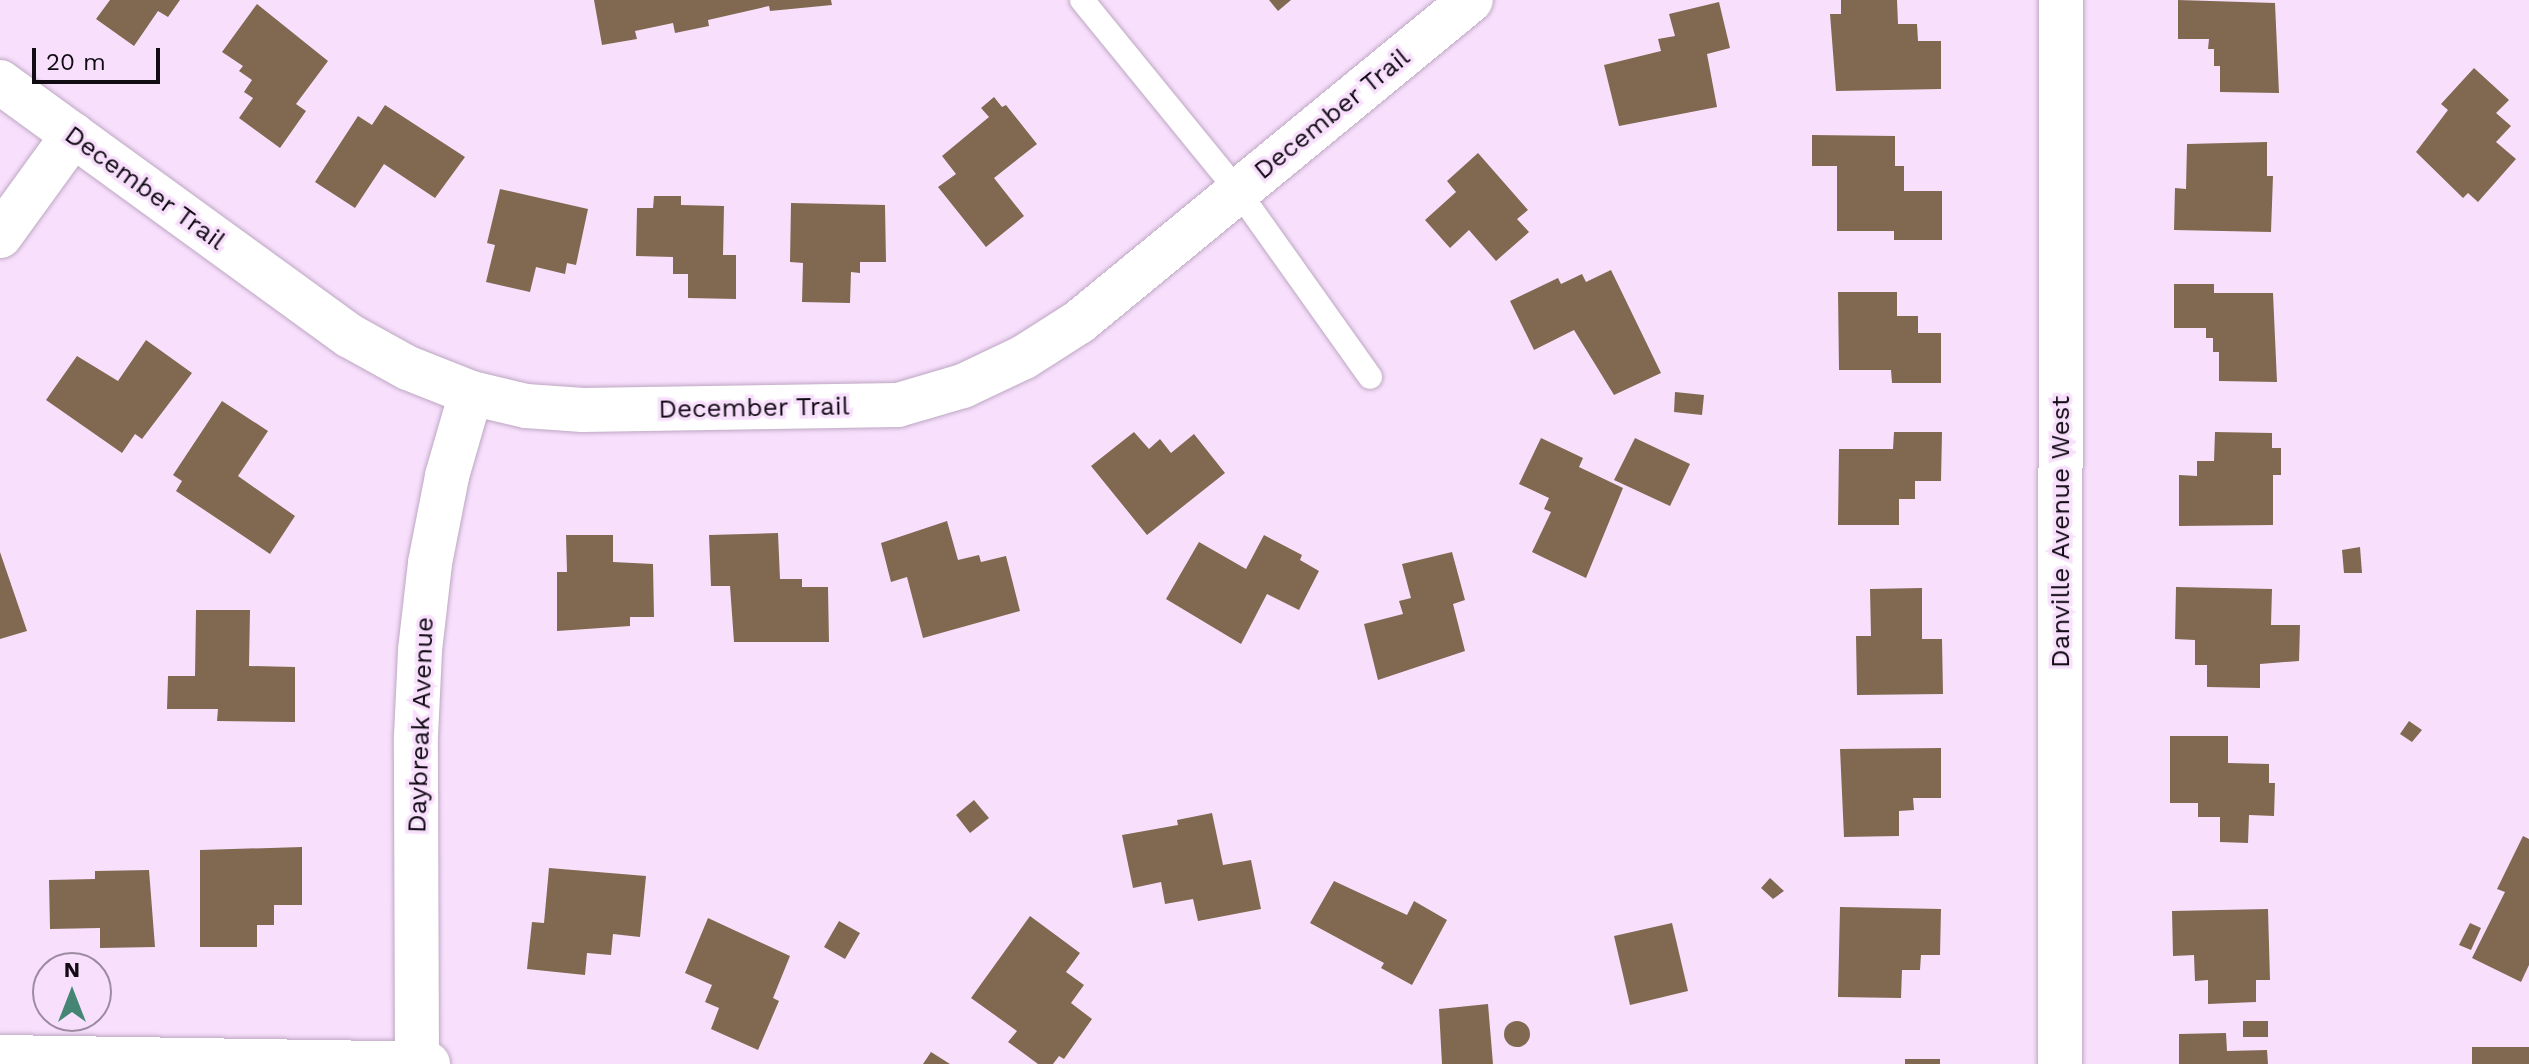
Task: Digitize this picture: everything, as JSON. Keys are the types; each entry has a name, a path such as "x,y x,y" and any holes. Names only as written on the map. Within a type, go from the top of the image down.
{"street":[{"name":"December Trail","path":"0,82 350,336 408,368 471,393 526,406 583,410 898,405 963,386 1024,357 1079,322 1471,0"},
{"name":"Danville Avenue West","path":"2060,1064 2061,0"},
{"path":"0,236 73,135"},
{"name":"Daybreak Avenue","path":"423,1063 416,736 420,650 447,476 471,393"},
{"path":"0,1057 423,1063"}],"lane":[{"path":"1082,0 1238,191 1370,377"}],"building":[{"path":"110,0 180,0 168,17 158,11 134,46 96,19"},
{"path":"594,0 831,0 832,5 770,11 769,6 708,20 709,26 675,33 673,23 635,31 637,39 602,45"},
{"path":"1269,0 1291,0 1278,11"},
{"path":"1841,0 1897,0 1898,24 1917,24 1918,41 1941,41 1941,89 1836,91 1830,14 1841,14"},
{"path":"2178,0 2275,3 2279,93 2220,92 2220,66 2214,66 2214,49 2208,49 2209,39 2178,39"},
{"path":"1719,2 1730,48 1707,54 1717,107 1619,126 1604,65 1661,51 1658,39 1675,36 1669,14"},
{"path":"257,4 328,61 296,104 306,111 280,148 239,118 253,98 244,92 252,80 239,71 243,66 222,52"},
{"path":"2474,68 2509,100 2496,113 2511,126 2496,142 2516,159 2478,202 2468,193 2463,198 2416,152 2448,110 2441,104"},
{"path":"994,97 1002,107 1006,105 1037,144 994,178 1024,216 986,247 938,187 956,174 942,156 989,117 981,108"},
{"path":"385,105 465,157 435,198 384,164 355,208 315,182 358,116 372,125"},
{"path":"1812,135 1895,136 1895,166 1904,166 1904,191 1942,191 1942,240 1894,240 1894,231 1837,231 1837,166 1812,166"},
{"path":"2267,142 2267,176 2273,176 2271,232 2174,230 2175,188 2186,189 2187,144"},
{"path":"1478,153 1528,210 1517,219 1529,232 1496,261 1469,230 1450,248 1425,220 1456,192 1447,181"},
{"path":"500,189 588,209 576,265 567,263 565,274 536,267 530,292 486,282 495,245 487,243"},
{"path":"654,196 681,196 681,205 724,206 723,255 736,255 736,299 688,298 688,274 673,274 673,257 636,256 637,208 653,208"},
{"path":"791,203 885,205 886,262 860,262 860,273 851,272 850,303 802,302 803,263 790,262"},
{"path":"1611,270 1661,373 1614,395 1574,330 1534,350 1510,301 1558,278 1561,284 1582,274 1586,282"},
{"path":"2174,284 2214,284 2214,293 2273,293 2277,382 2219,381 2219,352 2213,352 2213,338 2206,338 2206,328 2174,328"},
{"path":"1838,292 1897,292 1897,316 1918,316 1918,333 1941,333 1941,383 1892,383 1891,370 1839,370"},
{"path":"146,340 192,373 142,439 135,434 122,453 46,400 77,356 118,381"},
{"path":"1675,392 1704,395 1702,415 1674,412"},
{"path":"222,401 268,431 238,476 295,516 270,554 176,491 182,481 173,475"},
{"path":"1134,432 1149,449 1160,439 1171,453 1194,434 1225,473 1147,535 1091,466"},
{"path":"1894,432 1942,432 1941,481 1915,481 1915,499 1899,499 1899,525 1838,525 1839,449 1893,449"},
{"path":"2215,432 2272,433 2272,448 2281,448 2281,475 2273,475 2273,525 2179,526 2179,475 2197,476 2197,461 2214,461"},
{"path":"1541,438 1583,458 1579,467 1623,488 1586,578 1532,552 1551,512 1544,509 1549,498 1519,484"},
{"path":"1635,438 1690,464 1670,506 1614,480"},
{"path":"947,521 958,560 979,555 981,562 1006,556 1020,611 923,638 907,577 891,582 881,543"},
{"path":"778,533 780,579 802,579 802,587 828,587 829,642 734,642 730,586 711,586 709,535"},
{"path":"566,535 613,535 613,562 653,564 654,617 630,617 630,626 557,631 557,572 567,572"},
{"path":"1264,535 1302,555 1300,560 1319,571 1299,610 1267,594 1241,644 1166,599 1199,542 1246,569"},
{"path":"2360,547 2362,573 2344,573 2342,550"},
{"path":"0,552 27,631 0,639"},
{"path":"1452,552 1465,600 1453,604 1465,651 1378,680 1364,624 1403,614 1399,601 1411,598 1402,564"},
{"path":"2176,587 2272,589 2271,625 2300,625 2299,661 2260,664 2260,688 2207,687 2207,665 2195,665 2195,640 2175,639"},
{"path":"1922,588 1922,639 1942,639 1943,694 1857,695 1856,636 1871,636 1870,589"},
{"path":"196,610 250,610 249,666 295,667 295,722 217,721 218,709 167,709 168,676 195,676"},
{"path":"2409,721 2422,730 2412,742 2400,734"},
{"path":"2170,736 2228,736 2228,763 2269,764 2269,783 2275,783 2274,816 2249,815 2248,843 2220,842 2220,817 2198,817 2198,803 2170,803"},
{"path":"1941,748 1941,798 1913,798 1914,810 1899,811 1899,836 1844,837 1840,749"},
{"path":"974,800 989,818 970,833 956,815"},
{"path":"1212,813 1223,865 1251,860 1261,909 1198,921 1193,899 1165,904 1161,882 1133,888 1122,835 1178,825 1177,820"},
{"path":"2523,836 2529,839 2529,965 2521,982 2472,958 2505,892 2497,889"},
{"path":"302,847 302,905 274,905 274,925 257,925 257,947 200,947 200,850"},
{"path":"549,868 646,876 640,937 613,934 611,955 587,953 585,975 527,969 532,922 544,923"},
{"path":"149,870 155,947 100,948 100,928 50,929 49,880 95,879 95,871"},
{"path":"1770,878 1784,891 1773,899 1761,888"},
{"path":"1334,881 1407,915 1414,901 1447,920 1412,985 1381,968 1384,963 1310,923"},
{"path":"1840,907 1941,909 1940,955 1921,955 1920,970 1902,970 1901,998 1838,997"},
{"path":"2268,909 2270,980 2256,980 2256,1002 2208,1004 2208,980 2195,981 2194,955 2173,956 2172,911"},
{"path":"1030,916 1080,953 1066,972 1084,985 1071,1003 1092,1019 1064,1059 1059,1056 1053,1064 1038,1064 1008,1042 1017,1031 971,998"},
{"path":"708,918 790,956 773,998 779,1001 758,1050 711,1029 719,1008 705,1002 712,985 685,973"},
{"path":"839,921 860,933 845,959 824,947"},
{"path":"1672,923 1688,991 1630,1005 1614,936"},
{"path":"2470,923 2481,928 2471,950 2459,945"},
{"path":"1488,1004 1493,1064 1442,1064 1439,1009"},
{"path":"1517,1021 1526,1025 1530,1034 1526,1043 1517,1047 1508,1043 1504,1034 1508,1025"},
{"path":"2243,1021 2268,1021 2268,1037 2243,1037"},
{"path":"2226,1033 2227,1051 2267,1050 2268,1064 2179,1064 2179,1034"},
{"path":"2472,1047 2529,1047 2529,1064 2472,1064"},
{"path":"931,1052 950,1064 923,1064"},
{"path":"1905,1059 1940,1059 1940,1064 1905,1064"}]}
